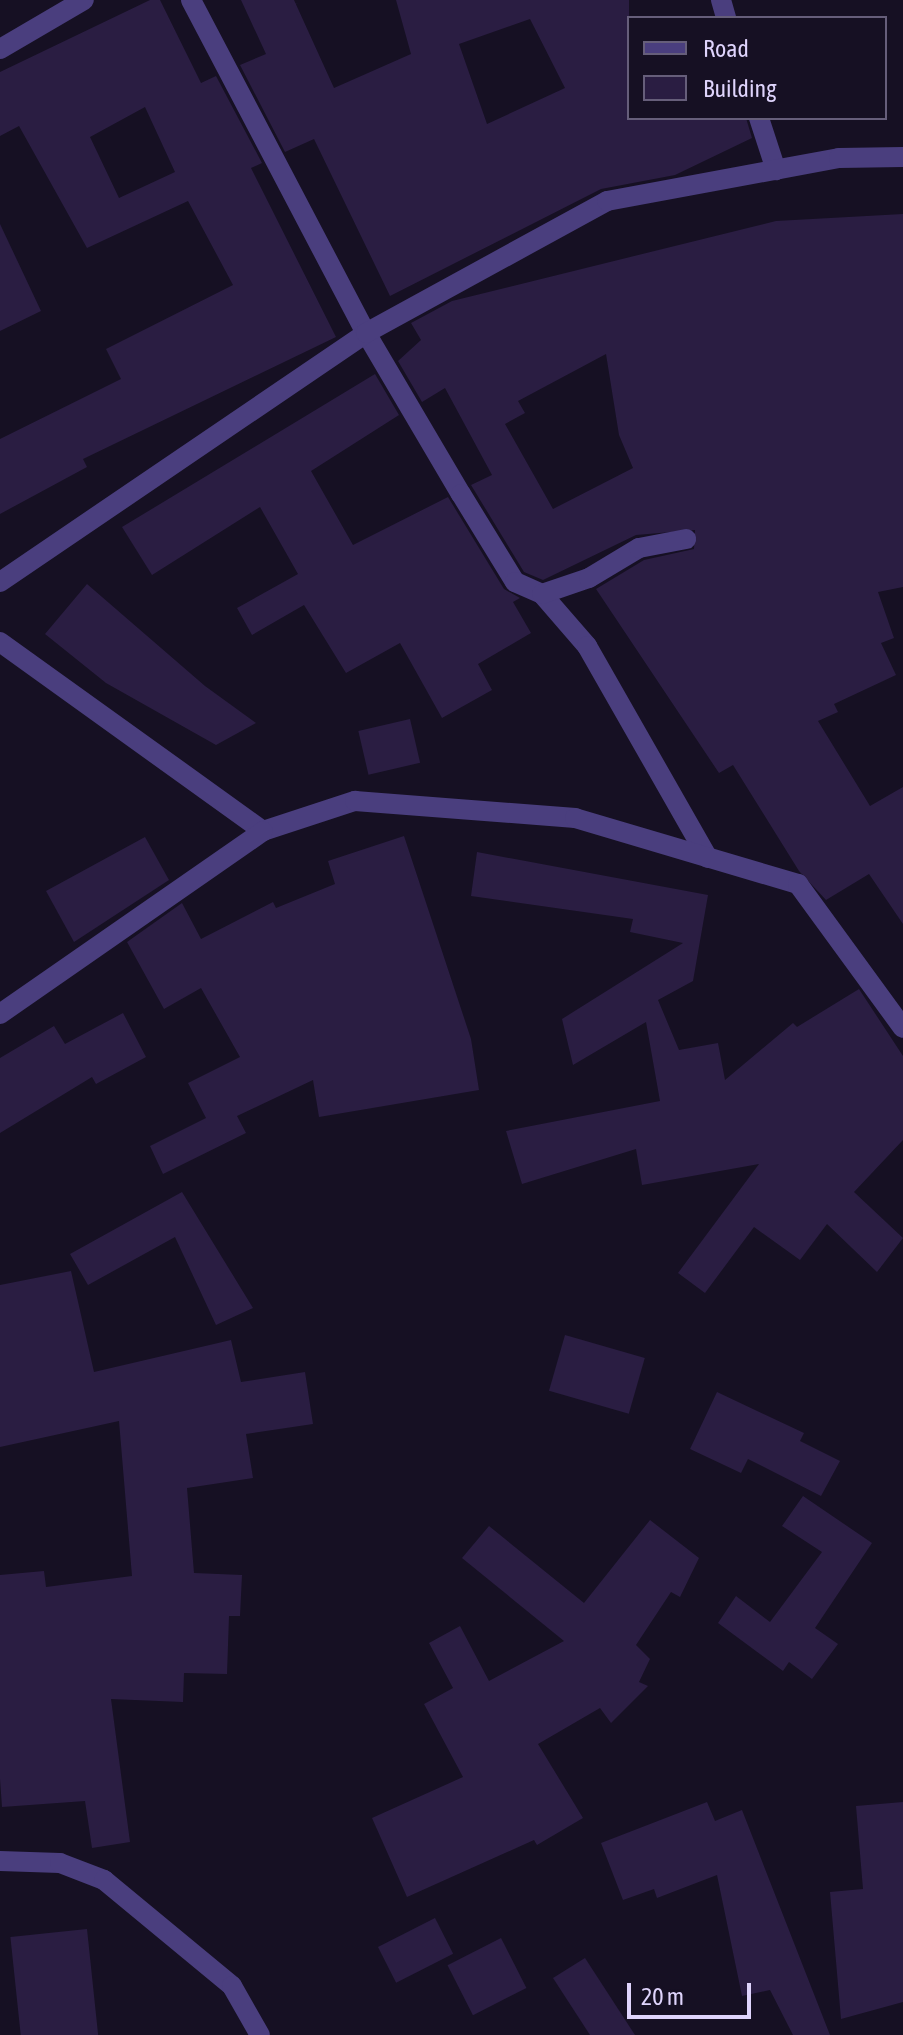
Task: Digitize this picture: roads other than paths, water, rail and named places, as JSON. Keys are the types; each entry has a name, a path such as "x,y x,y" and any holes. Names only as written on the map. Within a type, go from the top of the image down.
{"street":[{"path":"0,49 84,0"},
{"path":"191,0 366,333 515,582 542,594 587,646 708,858"},
{"path":"760,120 776,170"},
{"path":"0,582 366,333 607,201 776,170 903,157"},
{"path":"542,594 589,578 639,548 686,539"},
{"path":"0,642 263,831"},
{"path":"0,1014 263,831 355,801 575,818 798,884 903,1028"},
{"path":"0,1861 60,1863 104,1880 232,1986 260,2035"}]}
